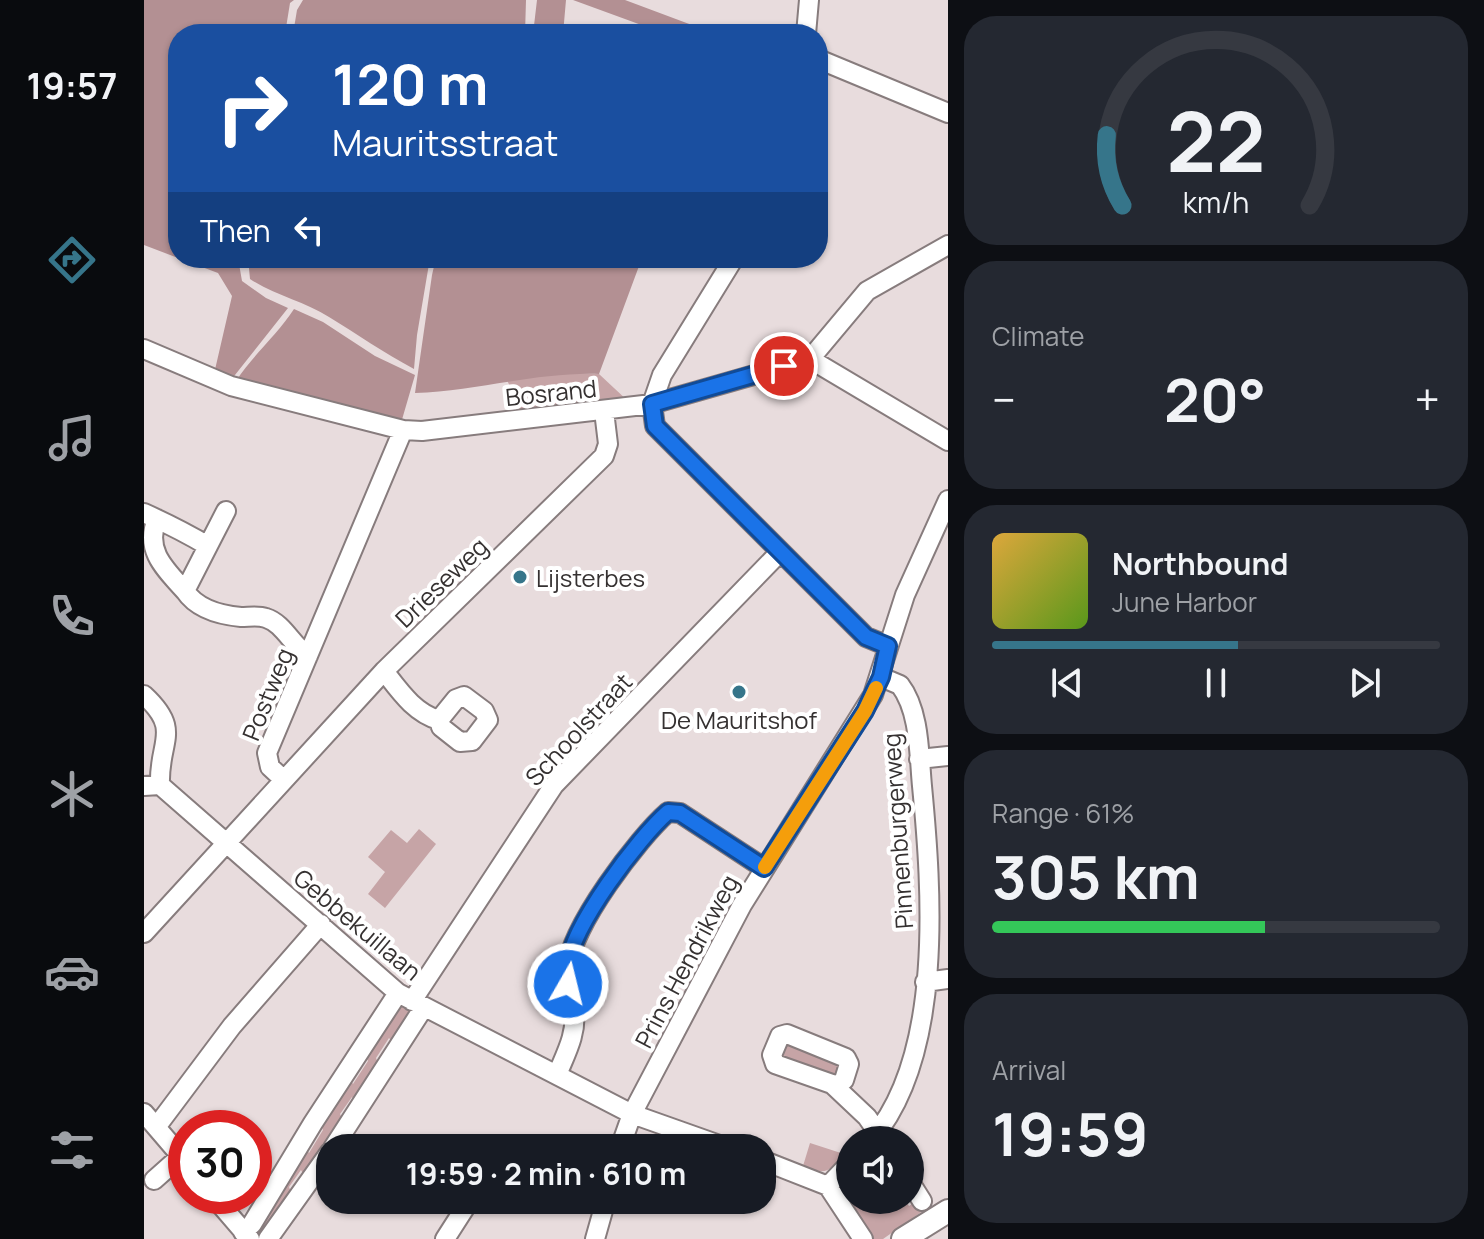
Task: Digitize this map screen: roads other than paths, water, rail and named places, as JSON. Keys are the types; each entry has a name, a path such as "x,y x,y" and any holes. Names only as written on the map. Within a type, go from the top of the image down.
{"main road":[{"path":"903,1239 946,1212"},
{"path":"920,1239 936,1228 946,1212"}],"street":[{"path":"807,24 809,0"},
{"path":"828,63 948,113"},
{"path":"948,245 867,291 810,359 948,441"},
{"path":"728,268 662,375 652,404 655,426 866,637 888,646"},
{"name":"Bosrand","path":"144,349 231,386 403,430 422,431 652,404 810,359"},
{"name":"Drieseweg","path":"284,780 384,671 604,456 608,444 604,411"},
{"name":"Postweg","path":"284,780 270,767 267,753 403,430"},
{"name":"Prins Hendrikweg","path":"625,1134 632,1114 764,868 865,711 881,677 905,595 948,500"},
{"path":"185,591 226,511"},
{"path":"208,546 150,516 154,551 194,602 208,610 236,616 258,616 276,622 289,640 308,656"},
{"name":"Schoolstraat","path":"247,1236 313,1123 411,1000 554,785 780,552"},
{"path":"384,671 408,701 439,720"},
{"name":"Pinnenburgerweg","path":"881,677 900,685 912,711 919,759 930,903 925,982 910,1063 898,1102 884,1126"},
{"path":"144,695 159,709 167,726 152,785"},
{"path":"919,759 948,756"},
{"path":"144,933 284,780"},
{"name":"Gebbekuillaan","path":"152,785 226,843 411,1000 632,1114 688,1134"},
{"path":"557,1075 575,1032 568,974 574,943 600,897 651,828 668,812 680,813 764,868"},
{"path":"168,1141 150,1120 321,924"},
{"path":"925,982 948,979"},
{"name":"Schoolstraat","path":"340,1134 411,1000"},
{"path":"832,1084 867,1117 872,1126"},
{"path":"776,1166 828,1186 863,1239"},
{"path":"154,1180 168,1170"},
{"name":"Schoolstraat","path":"268,1239 316,1172"},
{"path":"828,1186 836,1178"},
{"path":"228,1214 247,1236"},
{"path":"445,1239 461,1214"},
{"path":"595,1239 600,1214"}],"place":[{"name":"Lijsterbes","path":"520,577"},
{"name":"De Mauritshof","path":"739,692"}]}
